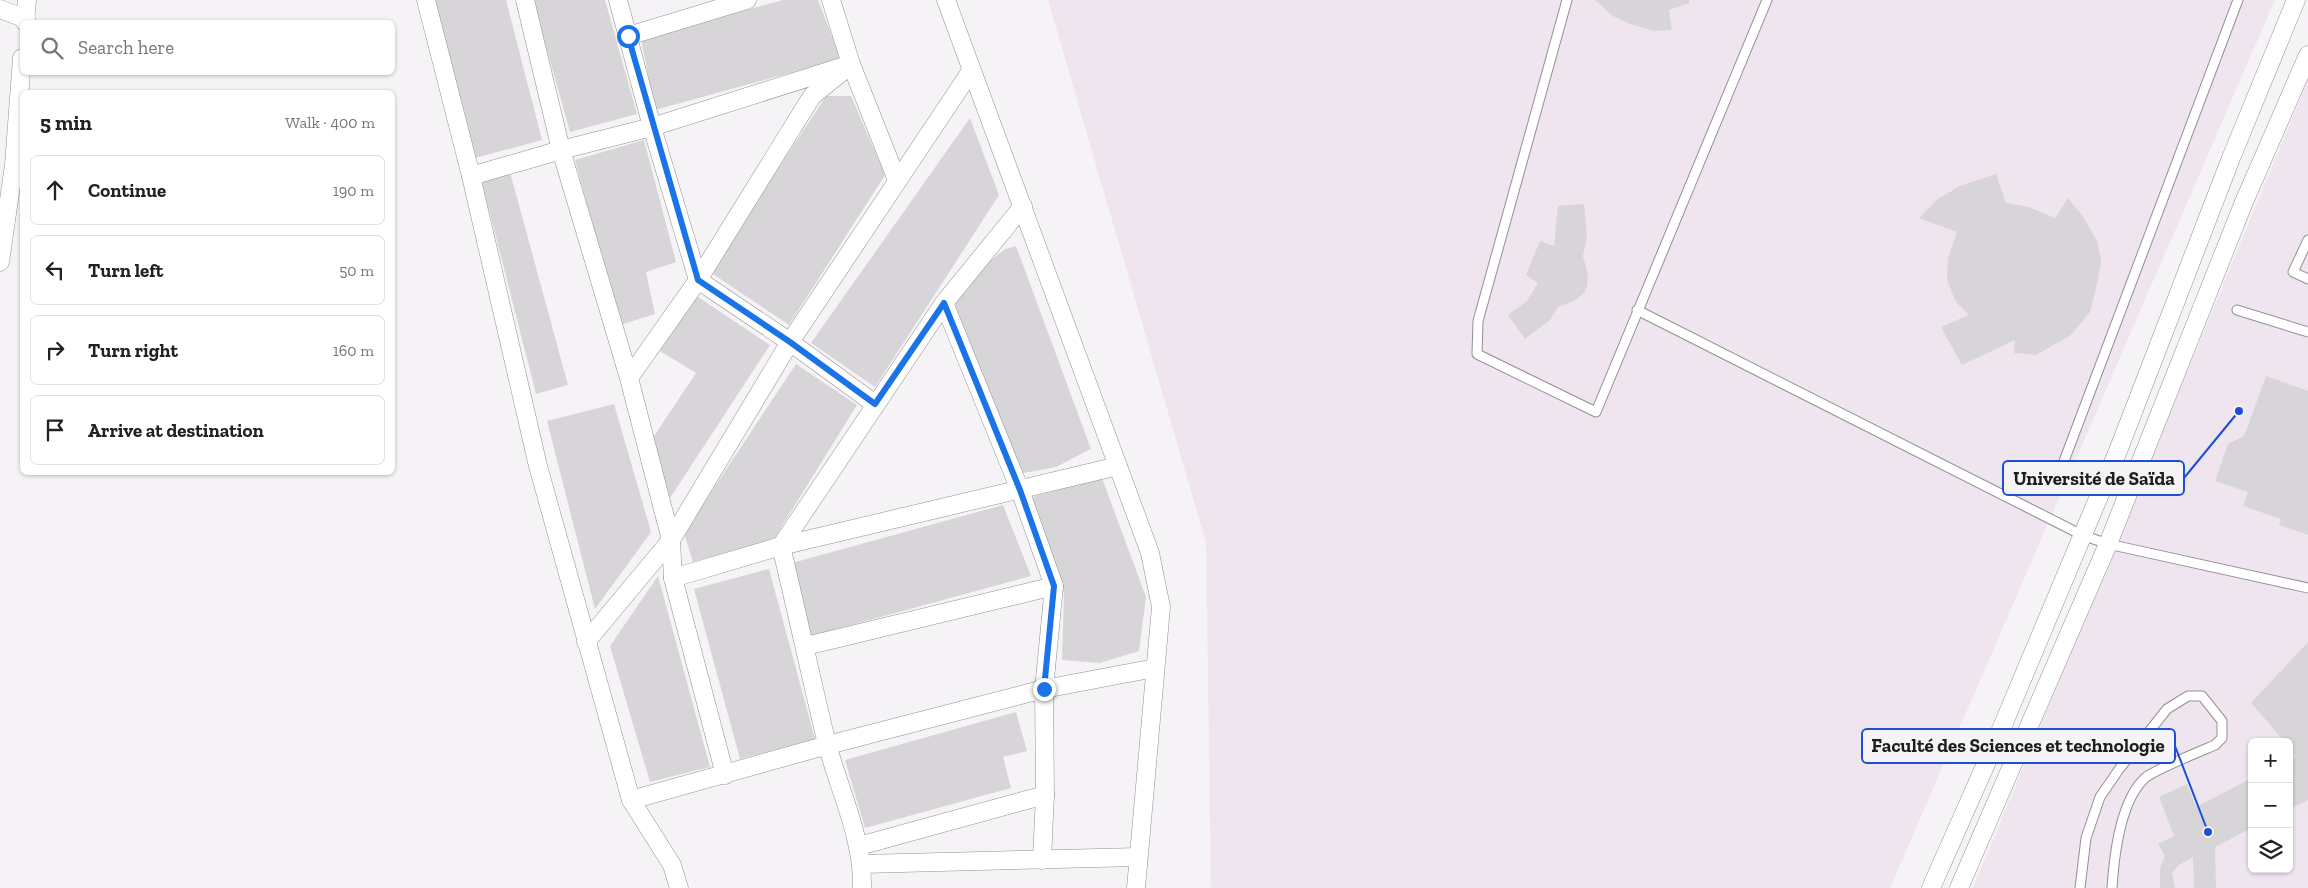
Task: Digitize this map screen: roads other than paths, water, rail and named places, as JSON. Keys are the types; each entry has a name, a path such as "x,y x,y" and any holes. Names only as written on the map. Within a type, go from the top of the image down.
{"street":[{"path":"25,20 27,0"},
{"path":"426,0 471,176 538,466 631,800 672,864 679,888"},
{"path":"525,0 562,150 629,378 671,540 673,578 725,775"},
{"path":"618,0 652,127 698,280 790,342 875,404"},
{"path":"628,36 747,0"},
{"path":"831,0 851,64 897,180"},
{"path":"946,0 1150,553 1161,607 1136,888"},
{"path":"1931,888 2000,732 2118,451 2231,158 2296,0"},
{"path":"0,9 23,20"},
{"path":"1959,888 2108,544 2244,202 2308,55"},
{"path":"471,176 652,127 851,64"},
{"path":"629,378 698,280 812,96 851,64"},
{"path":"586,642 671,540 790,342 971,71"},
{"path":"0,262 14,165 21,75"},
{"path":"862,888 863,864 859,846 828,745 781,546 944,303 1023,206"},
{"path":"944,303 1020,490 1054,586 1044,689 1046,795 1042,860"},
{"path":"673,578 781,546 1118,466"},
{"path":"806,646 1054,586"},
{"path":"631,800 828,745 1044,689 1155,668"},
{"path":"859,846 1046,795"},
{"path":"863,864 1138,857"}],"lane":[{"path":"1567,0 1478,321 1477,354 1596,412 1767,0"},
{"path":"2055,485 2238,0"},
{"path":"2308,240 2293,272 2308,279"},
{"path":"1637,310 2082,535 2108,544 2308,588"},
{"path":"2237,310 2308,332"},
{"path":"2080,888 2086,838 2100,797 2120,768 2167,709 2188,696 2202,696 2222,721 2222,738 2215,745 2145,778 2127,806 2114,851 2112,888"}],"place":[{"name":"Université de Saïda","path":"2239,411"},
{"name":"Faculté des Sciences et technologie","path":"2208,832"}]}
